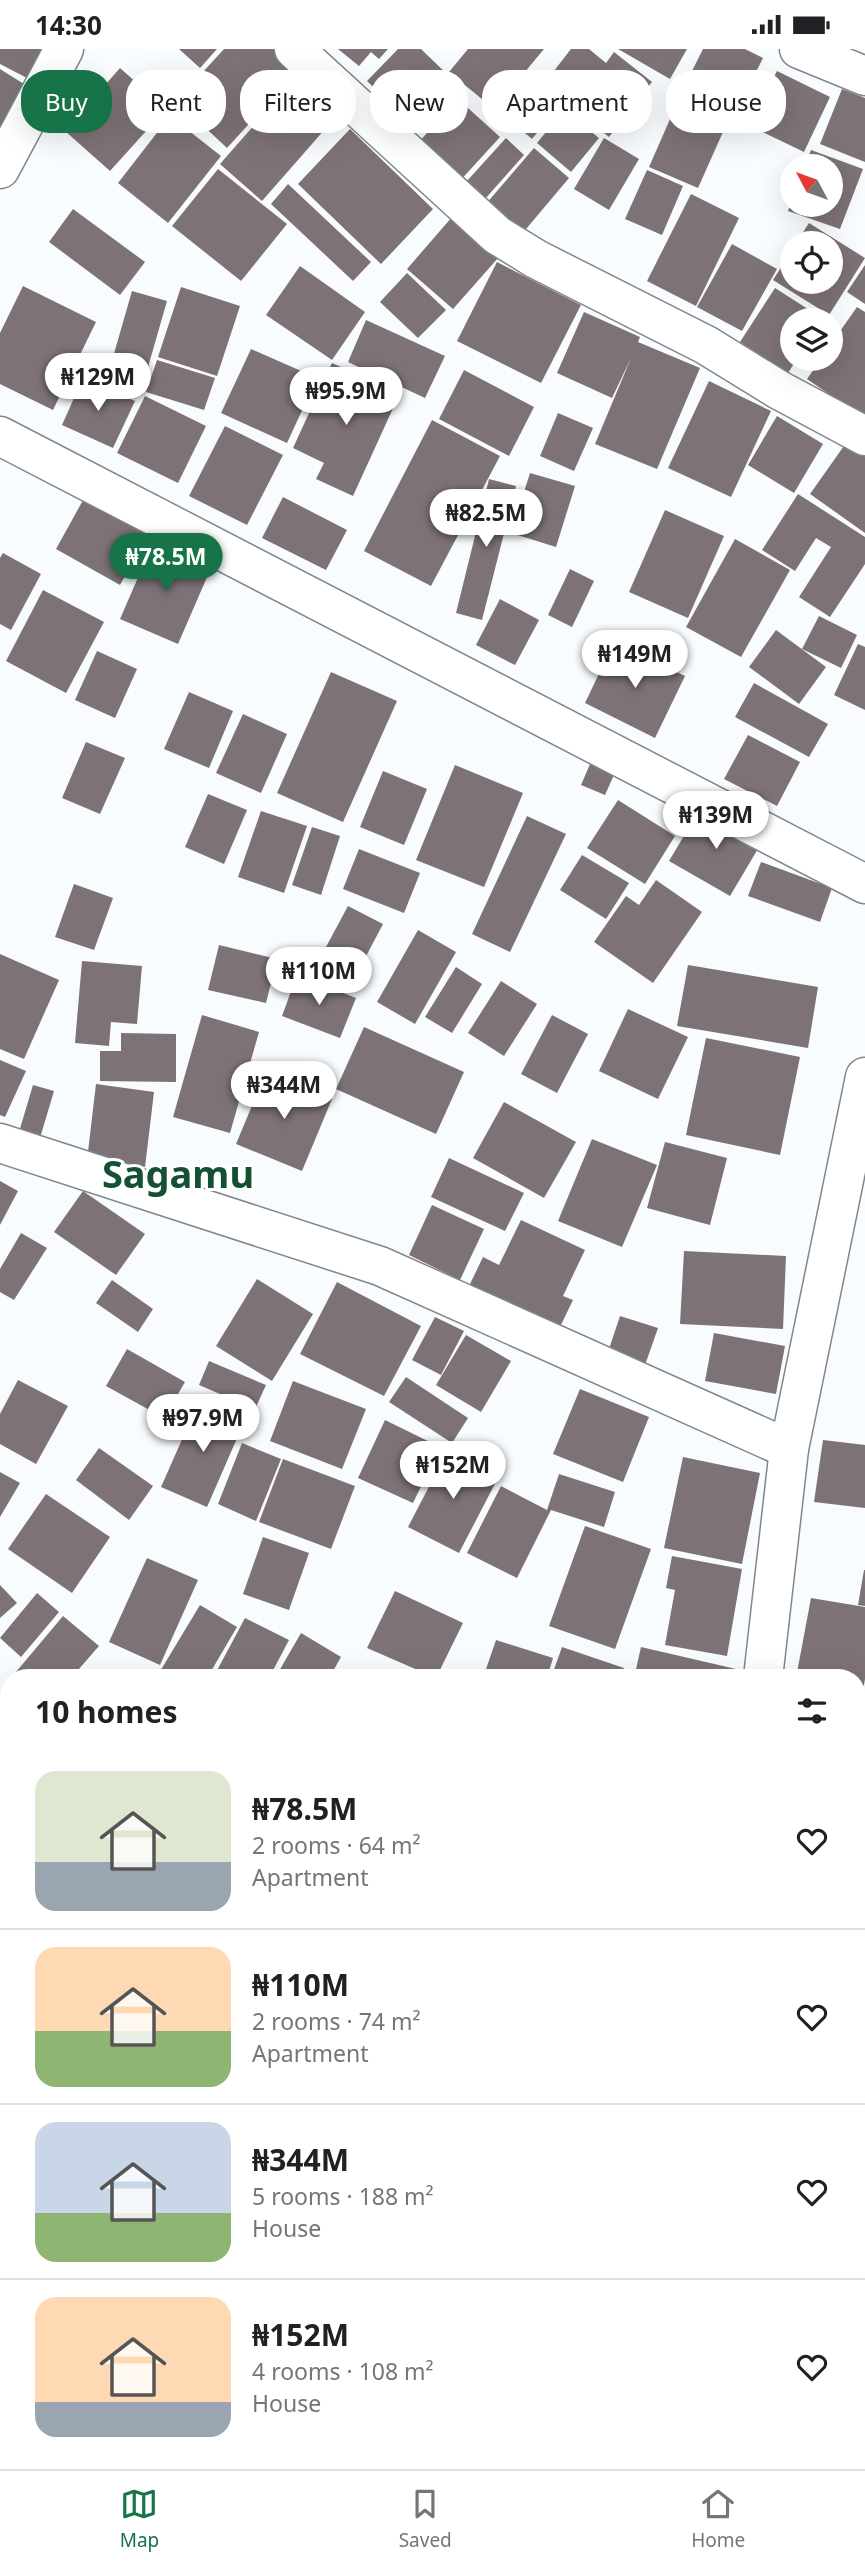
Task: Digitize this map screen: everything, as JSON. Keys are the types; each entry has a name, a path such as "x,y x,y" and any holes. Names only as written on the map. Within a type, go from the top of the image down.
{"street":[{"path":"0,169 64,49"},
{"path":"294,49 497,235 536,259 706,345 779,390 865,436"},
{"path":"799,49 865,76"},
{"path":"0,436 865,884"},
{"path":"764,1669 789,1449 865,1077"},
{"path":"0,1143 380,1266 789,1449"}],"building":[{"path":"0,49 47,49 36,70 21,70 21,75 0,64"},
{"path":"179,49 217,49 200,68"},
{"path":"224,49 282,49 301,67 298,70 240,70 241,133 227,148 211,133 226,133 226,70 205,70"},
{"path":"338,49 388,49 379,59 371,52 359,66"},
{"path":"398,49 421,49 443,70 378,70"},
{"path":"468,49 544,49 526,70 482,70 482,99 468,88 468,70 451,70"},
{"path":"571,49 589,49 606,63 614,52 637,70 555,70"},
{"path":"618,49 687,49 675,70 666,70 666,77"},
{"path":"703,49 745,49 763,58 757,70 692,70"},
{"path":"120,68 126,73 126,133 144,133 110,171 67,133 112,133 112,77"},
{"path":"0,69 21,82 21,107 0,141"},
{"path":"786,75 830,97 804,152 765,133 786,133"},
{"path":"842,89 865,98 865,162 820,144"},
{"path":"468,108 482,121 482,133 496,133 500,137 458,183 416,145 427,133 468,133"},
{"path":"666,128 666,133 723,133 698,188 649,167"},
{"path":"157,133 192,133 221,156 168,223 118,183"},
{"path":"247,133 322,133 262,201 220,164"},
{"path":"346,133 354,133 433,209 381,264 298,184"},
{"path":"525,133 537,133 532,139"},
{"path":"545,133 593,133 599,138 571,172 537,143"},
{"path":"506,138 524,155 485,199 466,182"},
{"path":"604,138 639,159 609,210 574,189"},
{"path":"534,148 569,178 521,235 485,205"},
{"path":"844,162 863,169 840,229 805,217 844,217"},
{"path":"218,169 287,224 241,281 172,226"},
{"path":"647,170 683,186 662,235 625,219"},
{"path":"288,184 371,262 353,281 271,204"},
{"path":"691,194 739,218 696,306 647,281"},
{"path":"73,209 145,262 120,295 49,242"},
{"path":"452,217 498,258 453,309 407,269"},
{"path":"809,223 822,231 804,231"},
{"path":"732,244 777,269 742,331 697,307"},
{"path":"843,244 865,258 843,293"},
{"path":"497,262 581,305 541,383 457,341"},
{"path":"865,265 865,304 847,292"},
{"path":"300,266 365,312 332,360 266,315"},
{"path":"780,269 780,284 773,280"},
{"path":"407,273 446,310 418,338 380,302"},
{"path":"23,286 96,322 53,410 0,384 0,333"},
{"path":"181,287 240,306 217,376 158,357"},
{"path":"775,288 780,294 806,308 780,308 780,368 740,342"},
{"path":"132,291 167,301 142,388 107,378"},
{"path":"795,294 842,294 833,308 818,308"},
{"path":"857,307 865,312 865,419 807,379 813,371 843,371 843,327"},
{"path":"584,312 640,337 638,342 700,368 657,469 595,444 631,358 612,398 557,373"},
{"path":"366,320 445,356 425,398 348,362"},
{"path":"251,349 317,378 287,443 221,413"},
{"path":"157,360 215,378 204,410 146,392"},
{"path":"332,363 400,393 353,496 316,479 324,463 293,448"},
{"path":"464,370 534,407 509,456 439,419"},
{"path":"83,378 135,401 113,448 62,425"},
{"path":"709,381 771,411 731,497 668,468"},
{"path":"145,396 206,426 178,483 117,453"},
{"path":"558,413 593,428 574,471 540,456"},
{"path":"777,416 823,444 794,493 748,465"},
{"path":"432,420 500,456 431,586 364,551"},
{"path":"225,426 283,455 247,525 189,496"},
{"path":"851,436 865,446 865,533 810,494"},
{"path":"530,473 575,486 556,547 511,533"},
{"path":"489,479 516,486 482,620 456,613"},
{"path":"92,484 157,519 120,585 56,549"},
{"path":"798,494 865,537 865,564 830,617 799,597 831,547 816,538 795,571 762,550"},
{"path":"283,497 347,530 326,570 262,538"},
{"path":"665,510 724,536 688,618 629,592"},
{"path":"735,539 790,570 741,657 686,627"},
{"path":"153,543 211,568 178,644 120,619"},
{"path":"3,553 41,574 11,630 0,624 0,558"},
{"path":"570,569 594,581 572,627 548,615"},
{"path":"43,590 104,622 66,693 6,661"},
{"path":"500,599 539,620 515,665 476,645"},
{"path":"819,616 857,635 841,668 802,649"},
{"path":"776,630 826,667 799,704 749,667"},
{"path":"614,642 685,676 655,738 585,703"},
{"path":"858,644 865,647 865,710 834,695"},
{"path":"97,651 137,669 115,718 75,700"},
{"path":"331,672 397,701 343,822 277,793"},
{"path":"754,683 828,724 809,757 735,717"},
{"path":"189,692 233,711 209,768 164,749"},
{"path":"243,714 287,734 261,793 216,773"},
{"path":"748,735 800,762 777,806 724,779"},
{"path":"86,742 125,758 100,814 62,798"},
{"path":"593,757 617,768 605,795 581,785"},
{"path":"455,765 523,793 484,887 416,860"},
{"path":"383,771 427,789 404,845 360,827"},
{"path":"208,794 247,810 224,864 185,847"},
{"path":"618,800 675,836 645,884 587,848"},
{"path":"701,807 762,842 730,896 669,861"},
{"path":"261,811 307,826 284,893 238,877"},
{"path":"527,816 566,834 510,952 472,934"},
{"path":"312,827 340,836 321,895 292,885"},
{"path":"359,849 420,873 404,913 343,889"},
{"path":"582,855 629,883 606,919 560,890"},
{"path":"761,862 832,888 820,922 748,896"},
{"path":"656,880 702,912 653,983 594,942 626,896 639,905"},
{"path":"74,884 113,898 94,950 55,937"},
{"path":"348,906 383,924 354,979 319,960"},
{"path":"418,930 456,952 415,1024 377,1002"},
{"path":"219,945 277,959 266,1003 208,990"},
{"path":"0,954 59,980 24,1059 0,1049"},
{"path":"82,961 142,966 137,1024 111,1022 109,1046 75,1043"},
{"path":"688,965 818,987 808,1048 677,1026"},
{"path":"456,967 482,984 452,1033 425,1017"},
{"path":"297,975 356,998 340,1038 282,1016"},
{"path":"501,981 537,1004 504,1056 468,1033"},
{"path":"628,1009 688,1037 658,1099 599,1071"},
{"path":"202,1015 259,1032 230,1133 173,1117"},
{"path":"552,1015 588,1034 557,1093 521,1074"},
{"path":"364,1027 464,1072 436,1134 336,1089"},
{"path":"121,1033 176,1034 176,1082 100,1081 100,1051 121,1051"},
{"path":"706,1038 800,1057 780,1155 686,1135"},
{"path":"0,1060 26,1071 5,1117 0,1115"},
{"path":"266,1072 332,1099 302,1171 236,1144"},
{"path":"96,1084 154,1092 145,1167 87,1160"},
{"path":"33,1085 54,1091 40,1138 19,1132"},
{"path":"504,1102 576,1142 544,1198 473,1158"},
{"path":"592,1139 657,1165 622,1247 558,1221"},
{"path":"665,1142 727,1158 710,1225 647,1208"},
{"path":"449,1158 524,1193 505,1231 431,1197"},
{"path":"0,1181 18,1191 0,1225"},
{"path":"83,1191 145,1234 116,1275 54,1232"},
{"path":"432,1205 484,1229 460,1280 409,1255"},
{"path":"521,1220 585,1250 563,1296 573,1300 559,1329 469,1286 483,1257 499,1265"},
{"path":"21,1233 47,1248 14,1300 0,1292 0,1269"},
{"path":"684,1251 786,1256 783,1329 680,1324"},
{"path":"257,1279 313,1314 272,1381 216,1346"},
{"path":"112,1280 153,1309 138,1332 96,1303"},
{"path":"337,1282 421,1326 384,1396 300,1354"},
{"path":"620,1316 658,1328 645,1365 608,1352"},
{"path":"435,1317 464,1331 441,1375 412,1360"},
{"path":"714,1333 785,1346 776,1394 705,1381"},
{"path":"466,1335 511,1361 481,1412 436,1385"},
{"path":"127,1349 185,1382 164,1418 106,1386"},
{"path":"209,1361 266,1385 255,1409 199,1385"},
{"path":"406,1377 468,1418 452,1443 389,1402"},
{"path":"18,1380 68,1406 36,1464 0,1444 0,1414"},
{"path":"293,1381 366,1409 342,1469 270,1441"},
{"path":"580,1389 649,1417 623,1482 553,1454"},
{"path":"199,1401 245,1420 207,1507 161,1487"},
{"path":"385,1420 440,1447 413,1503 358,1478"},
{"path":"823,1440 865,1445 865,1508 814,1502"},
{"path":"242,1443 281,1459 256,1521 218,1504"},
{"path":"99,1448 153,1486 129,1520 76,1480"},
{"path":"448,1450 499,1476 459,1553 408,1527"},
{"path":"683,1457 760,1473 742,1564 664,1548"},
{"path":"283,1459 355,1486 331,1549 259,1522"},
{"path":"0,1472 20,1483 0,1517"},
{"path":"559,1474 615,1492 604,1527 551,1510 517,1578 467,1553 501,1486 547,1510"},
{"path":"46,1494 110,1537 72,1593 8,1549"},
{"path":"585,1526 651,1549 615,1649 549,1626"},
{"path":"263,1537 309,1553 289,1610 243,1594"},
{"path":"672,1556 742,1569 727,1656 665,1645 675,1590 666,1588"},
{"path":"147,1558 198,1580 160,1665 109,1642"},
{"path":"865,1570 865,1606 858,1605"},
{"path":"0,1585 17,1603 0,1618"},
{"path":"395,1591 463,1623 440,1669 415,1669 367,1648"},
{"path":"37,1593 59,1612 21,1657 0,1638"},
{"path":"811,1598 865,1607 865,1669 798,1669"},
{"path":"200,1605 237,1627 212,1669 161,1669"},
{"path":"63,1616 99,1646 79,1669 19,1669"},
{"path":"245,1618 289,1640 274,1669 218,1669"},
{"path":"301,1633 341,1657 334,1669 280,1669"},
{"path":"496,1640 553,1658 550,1669 486,1669"},
{"path":"562,1647 624,1668 624,1669 554,1669"},
{"path":"641,1647 736,1669 636,1669"}],"district":[{"name":"Sagamu","path":"178,1175"}]}
